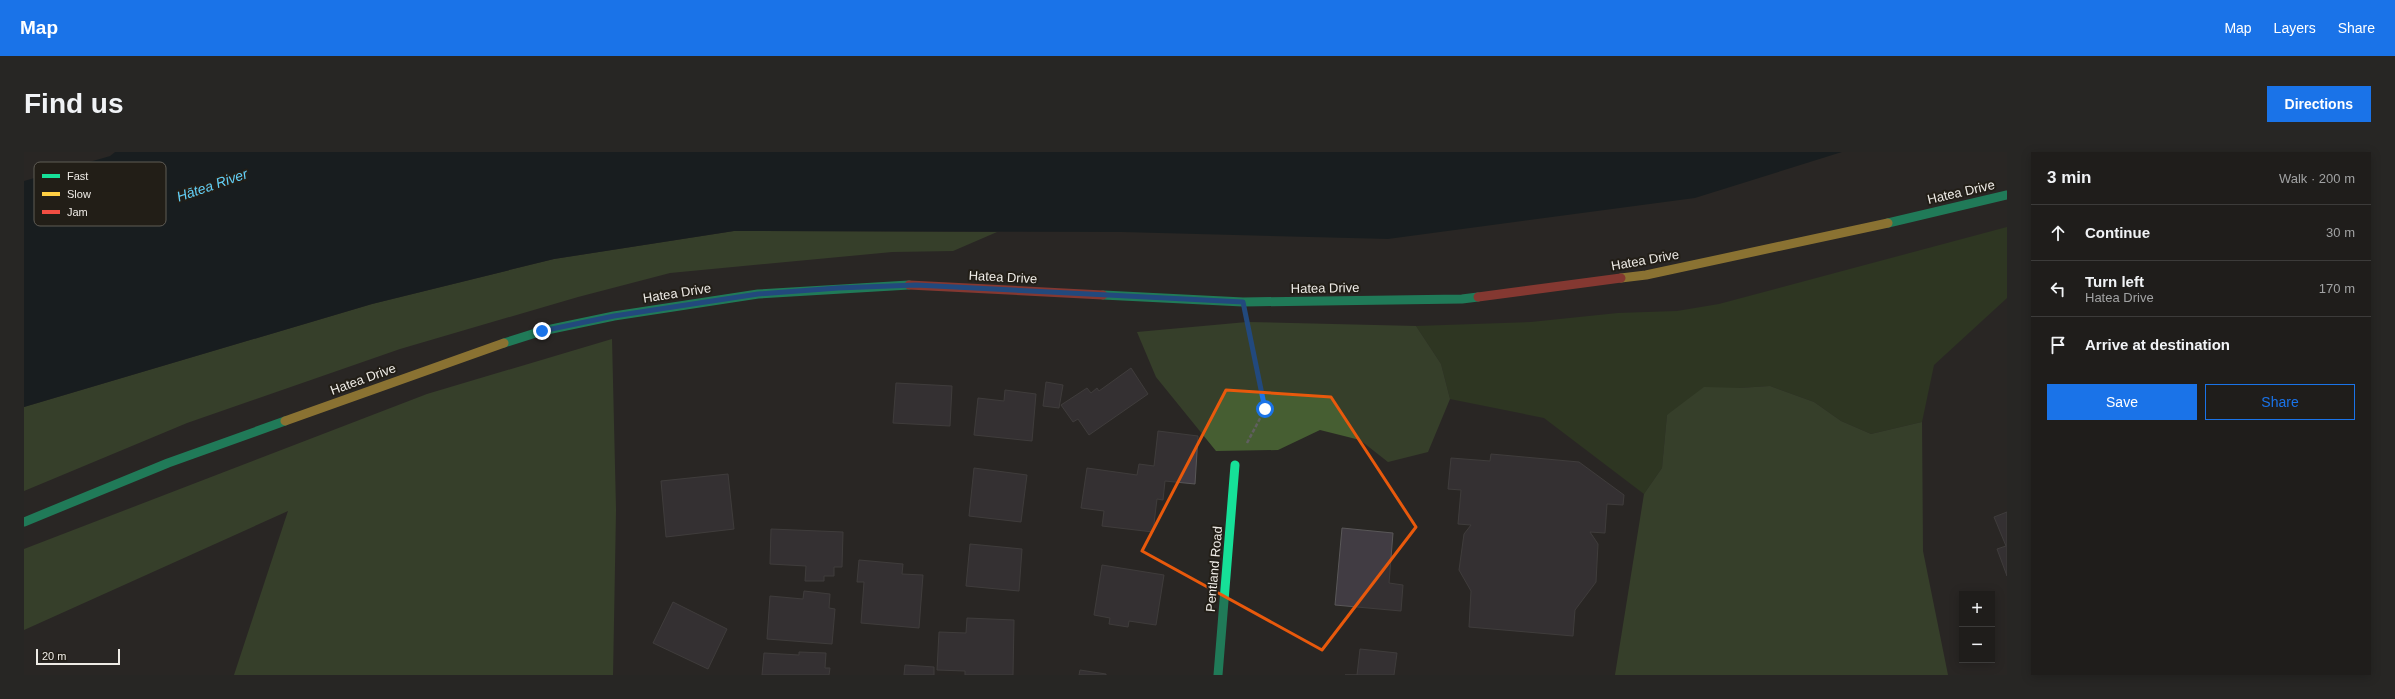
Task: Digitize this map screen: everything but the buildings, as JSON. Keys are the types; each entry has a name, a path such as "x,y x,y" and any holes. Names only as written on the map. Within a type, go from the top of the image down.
{"main road":[{"name":"Hatea Drive","path":"24,522 168,463 462,357 542,331 614,316 758,294 838,288 916,285 1243,302 1462,299 1639,276 1868,227 2007,195"},
{"name":"Pentland Road","path":"1218,675 1235,465"}],"path":[{"path":"1235,465 1265,409 1243,302"}],"highlighted area":[{"path":"1226,390 1331,397 1416,527 1322,650 1142,551"}],"green space":[{"path":"2007,227 2007,298 1934,365 1922,422 1871,434 1841,421 1814,402 1770,386 1739,388 1667,415 1662,468 1644,494 1544,418 1450,399 1441,364 1416,326 1531,322 1618,313 1677,311 1719,304"},
{"path":"734,231 997,232 953,251 892,252 670,273 578,297 400,349 187,423 24,491 24,407 372,304 554,259"},
{"path":"1247,322 1416,326 1441,364 1450,399 1428,452 1388,462 1360,440 1320,430 1278,450 1216,451 1156,377 1137,332"},
{"path":"612,339 616,510 613,675 234,675 288,511 24,630 24,549 427,394"},
{"path":"1770,386 1814,402 1841,421 1871,434 1922,422 1923,551 1948,675 1615,675 1644,494 1662,468 1667,415 1704,387 1739,388"}],"water":[{"name":"Hātea River","path":"115,152 1842,152 1695,198 1388,239 1121,232 734,231 554,259 372,304 24,407 24,181 34,178 34,226 166,226 166,162 89,162 110,156"}],"traffic: fast":[{"path":"1888,223 2007,195"},
{"path":"504,343 542,331 614,316 758,294 909,285"},
{"path":"1103,295 1243,302 1462,299 1478,297"},
{"path":"24,522 168,463 285,421"},
{"path":"1218,675 1235,465"}],"traffic: slow":[{"path":"1621,278 1646,275 1888,223"},
{"path":"285,421 504,343"}],"traffic: jam":[{"path":"1478,297 1621,278"},
{"path":"909,285 1103,295"}],"route":[{"path":"542,331 614,316 758,294 838,288 916,285 1243,302 1265,409"}]}
